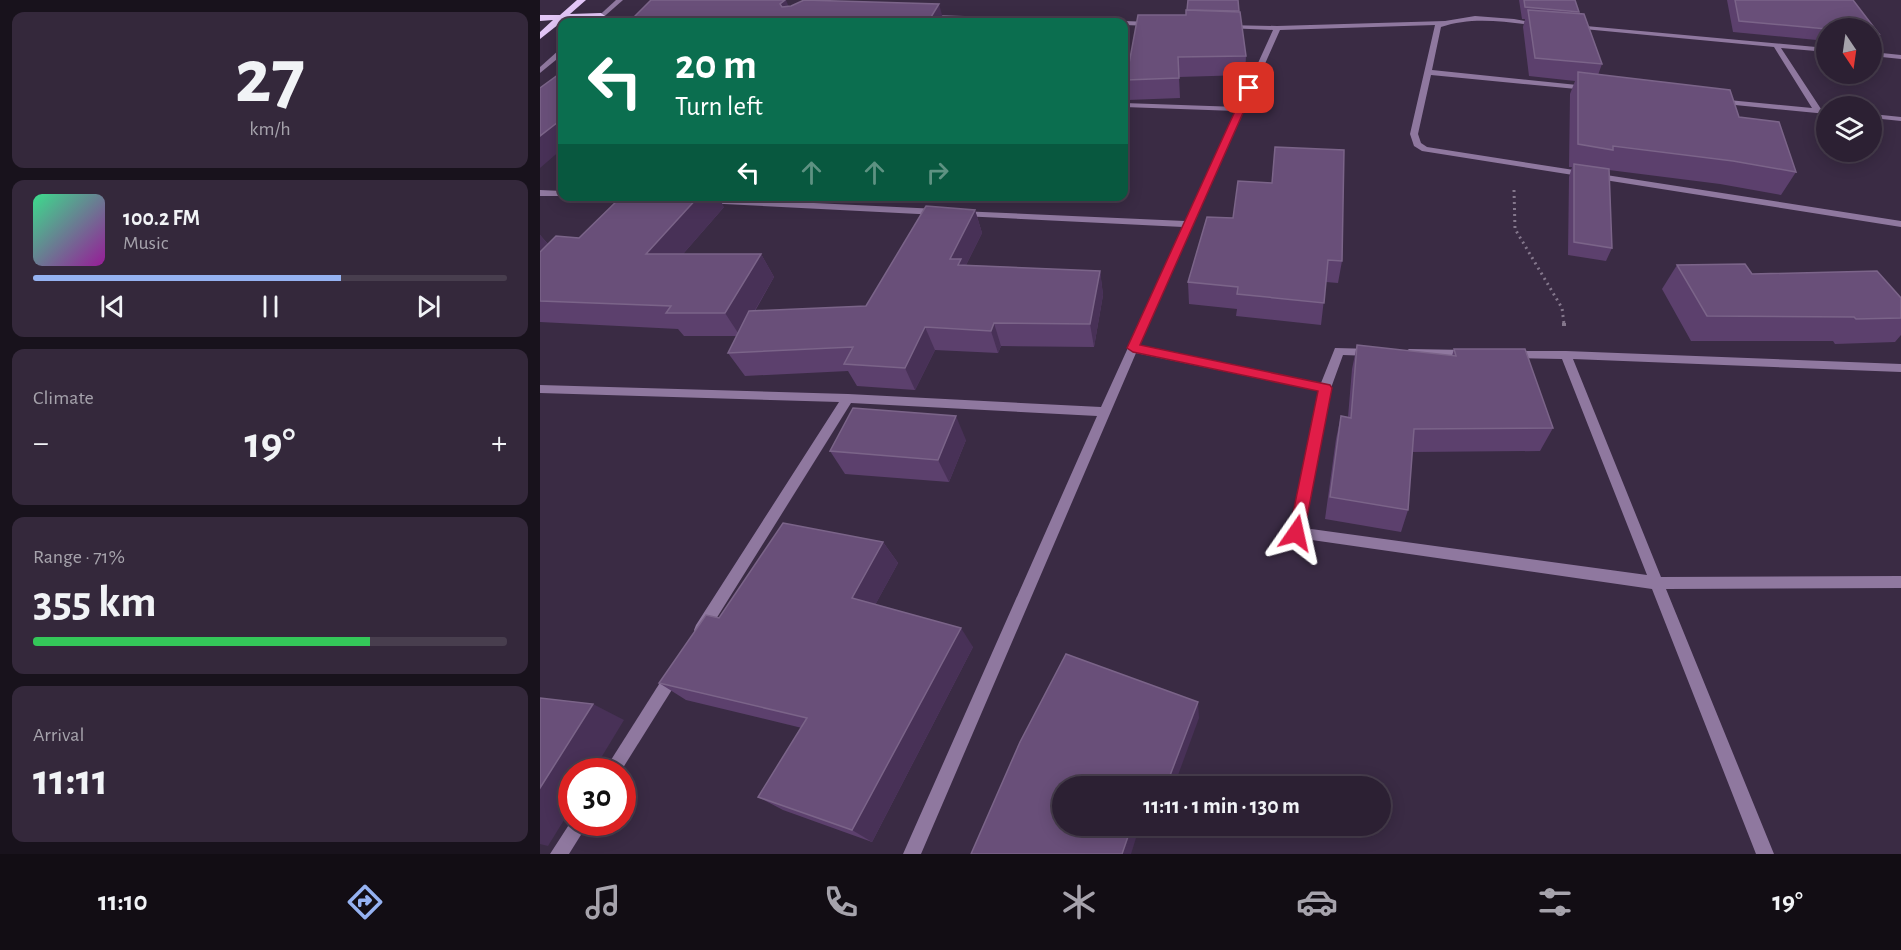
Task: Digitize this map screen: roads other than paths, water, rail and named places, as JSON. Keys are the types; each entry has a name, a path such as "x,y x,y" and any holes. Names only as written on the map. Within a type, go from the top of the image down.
{"main road":[{"path":"540,18 561,18 582,0"},
{"path":"540,36 558,21"}],"street":[{"path":"599,18 620,0"},
{"path":"920,16 983,18"},
{"path":"1218,26 1277,28 1444,23 1476,19 1545,25"},
{"path":"1128,23 1159,24"},
{"path":"1444,23 1438,26 1414,134 1417,144 1425,149 1901,224"},
{"path":"1568,27 1816,49"},
{"path":"912,854 1104,412 1277,28"},
{"path":"1776,45 1816,101"},
{"path":"540,71 558,55"},
{"path":"1882,55 1901,57"},
{"path":"1427,72 1593,88"},
{"path":"1712,100 1816,110"},
{"path":"1128,105 1240,109"},
{"path":"1882,117 1901,119"},
{"path":"540,193 558,194"},
{"path":"617,206 621,201"},
{"path":"695,201 1188,224"},
{"path":"1133,348 1325,388"},
{"path":"1901,368 1566,355 1339,351 1325,388 1296,533 1657,583 1901,582"},
{"path":"1566,355 1765,854"},
{"path":"540,389 848,398 1104,412"},
{"path":"695,640 848,398"},
{"path":"620,758 682,660"},
{"path":"559,854 571,836"}]}
